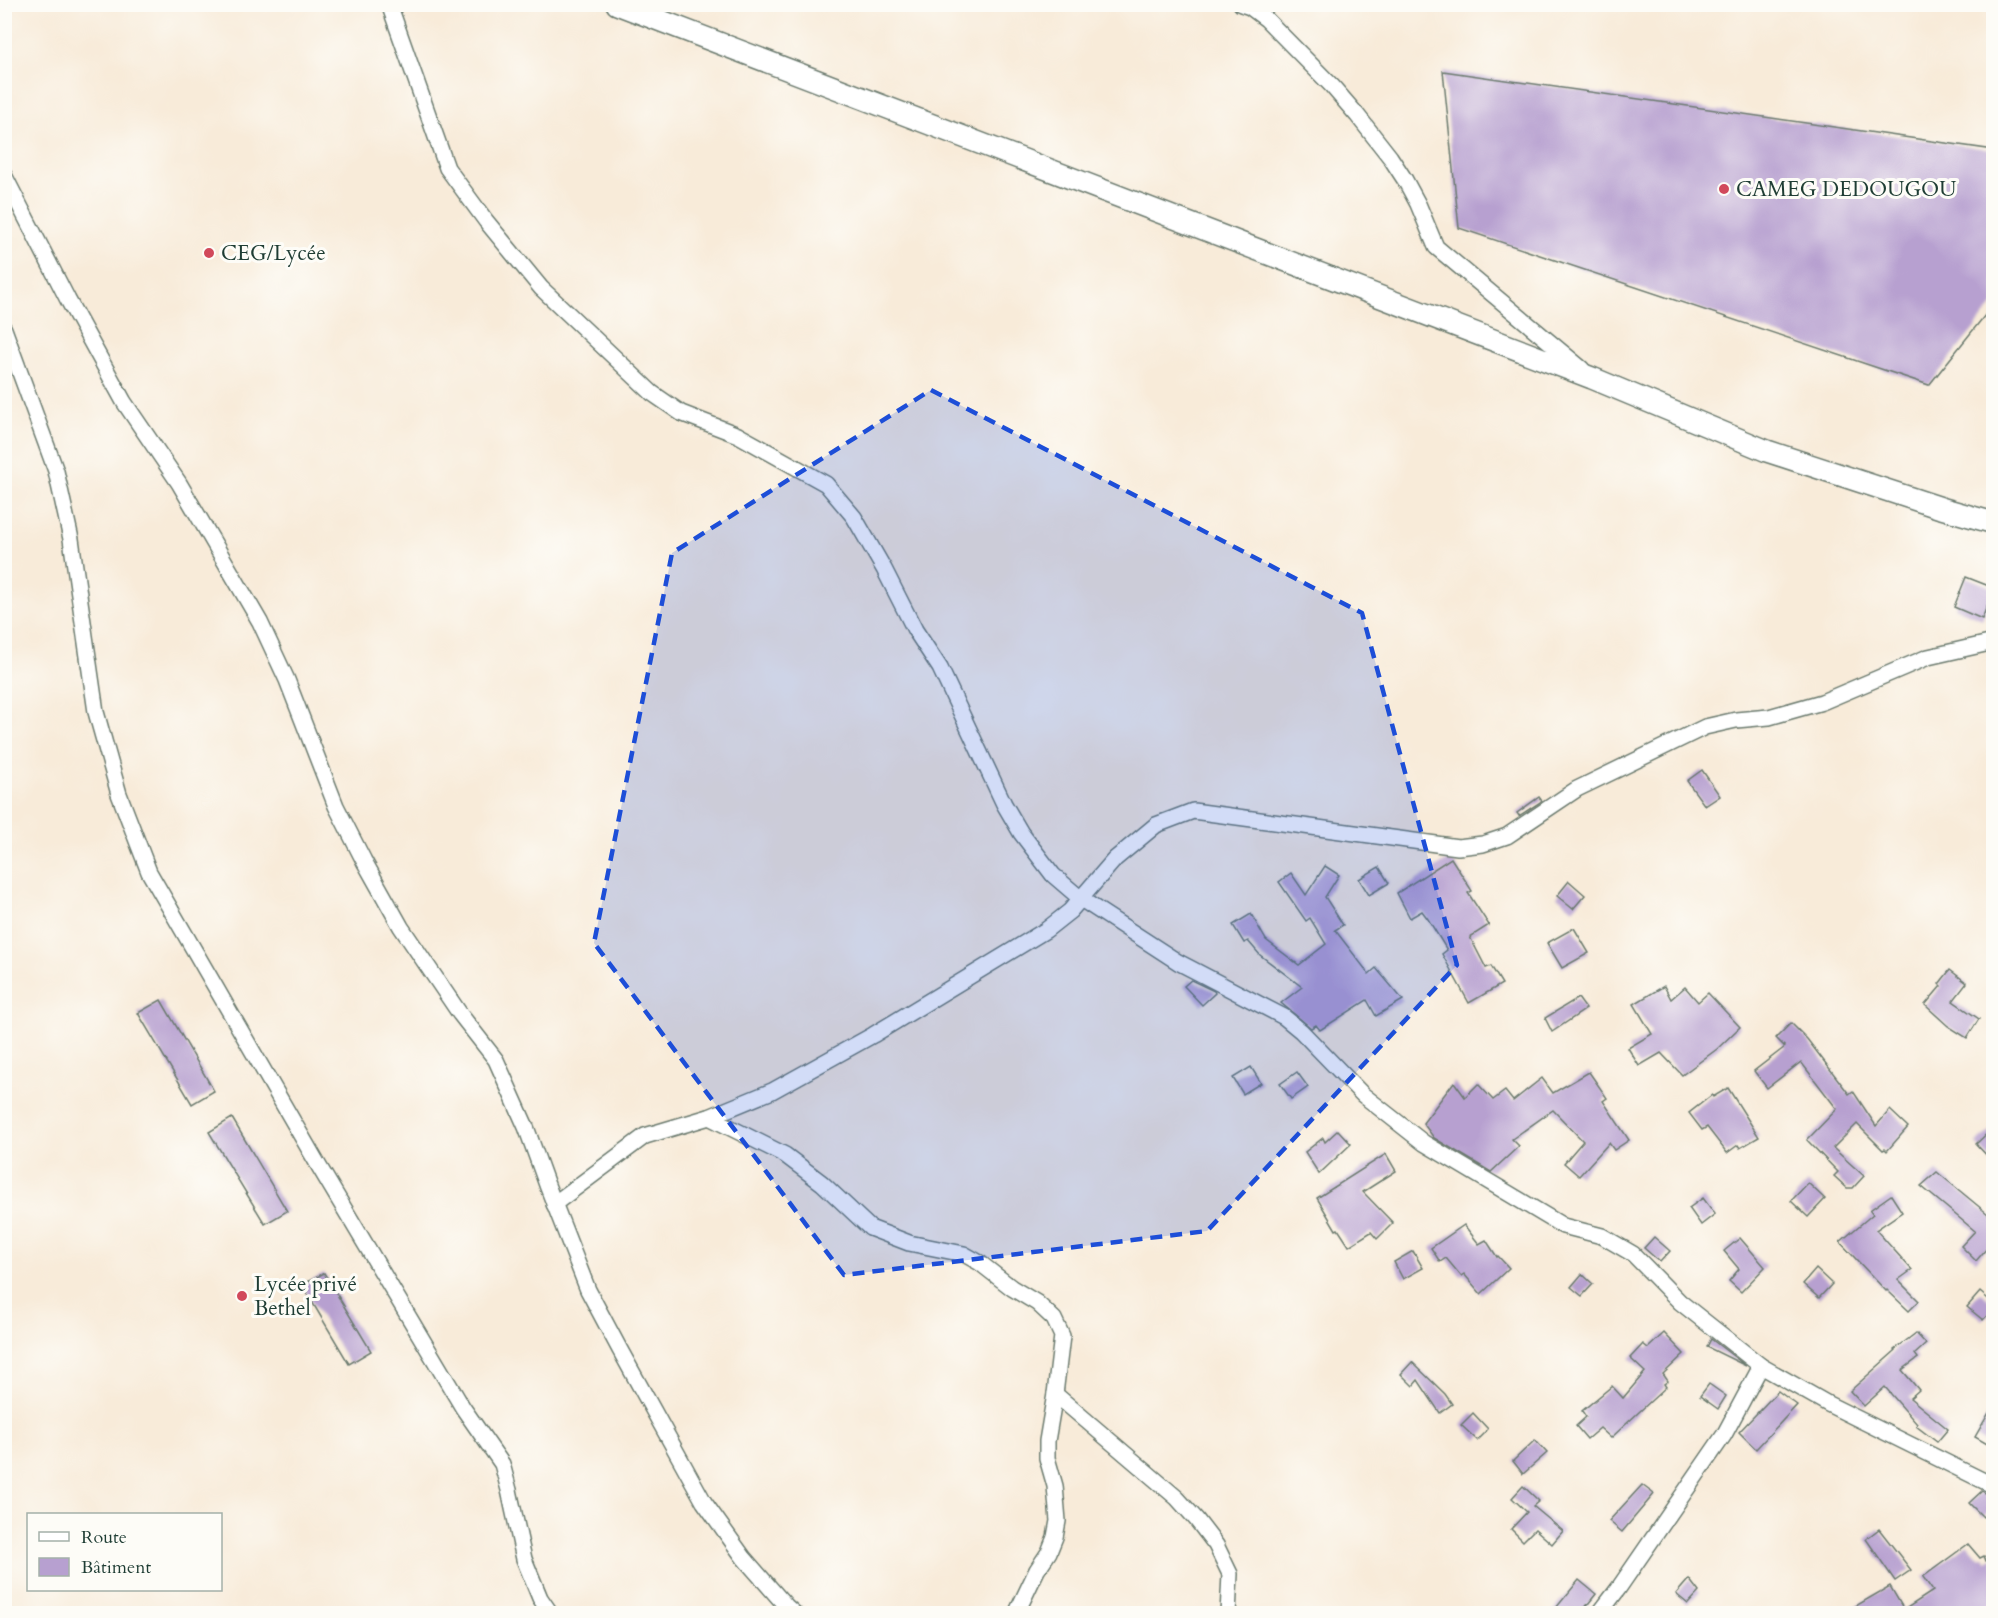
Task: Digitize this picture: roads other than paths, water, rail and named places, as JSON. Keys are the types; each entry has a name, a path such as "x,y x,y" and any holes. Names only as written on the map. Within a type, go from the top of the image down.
{"main road":[{"path":"616,4 1592,378 1767,451 1994,523"}],"street":[{"path":"389,4 447,168 486,221 541,288 652,393 681,413 738,435 825,484 854,517 915,630 940,668 1021,833 1053,875 1081,899 1178,962 1284,1017 1301,1031 1363,1095 1424,1143 1563,1226 1602,1236 1633,1254 1680,1302 1761,1366 1838,1409 1994,1486"},
{"path":"1241,4 1250,7 1266,19 1332,86 1357,115 1405,180 1436,247 1592,378"},
{"path":"4,175 68,300 124,402 179,483 260,622 287,680 336,806 364,861 401,927 460,1014 496,1060 526,1127 588,1290 704,1502 744,1558 795,1614"},
{"path":"4,329 56,471 71,539 96,712 119,794 149,872 332,1188 464,1408 501,1464 524,1559 540,1598 551,1614"},
{"path":"554,1204 645,1136 710,1117 772,1091 873,1035 1046,930 1081,899 1115,859 1156,825 1193,811 1458,847 1483,844 1507,836 1577,789 1705,727 1736,720 1769,717 1822,702 1928,657 1994,642"},
{"path":"710,1117 785,1155 822,1183 870,1228 909,1243 964,1254 1037,1303 1054,1319 1062,1336 1047,1441 1047,1458 1058,1501 1058,1521 1055,1537 1016,1614"},
{"path":"1599,1614 1724,1435 1761,1366"},
{"path":"1055,1394 1177,1498 1196,1519 1216,1545 1230,1574 1228,1614"}],"place":[{"name":"CAMEG DEDOUGOU","path":"1724,189"},
{"name":"CEG/Lycée","path":"209,253"},
{"name":"Lycée privé Bethel","path":"242,1296"}]}
